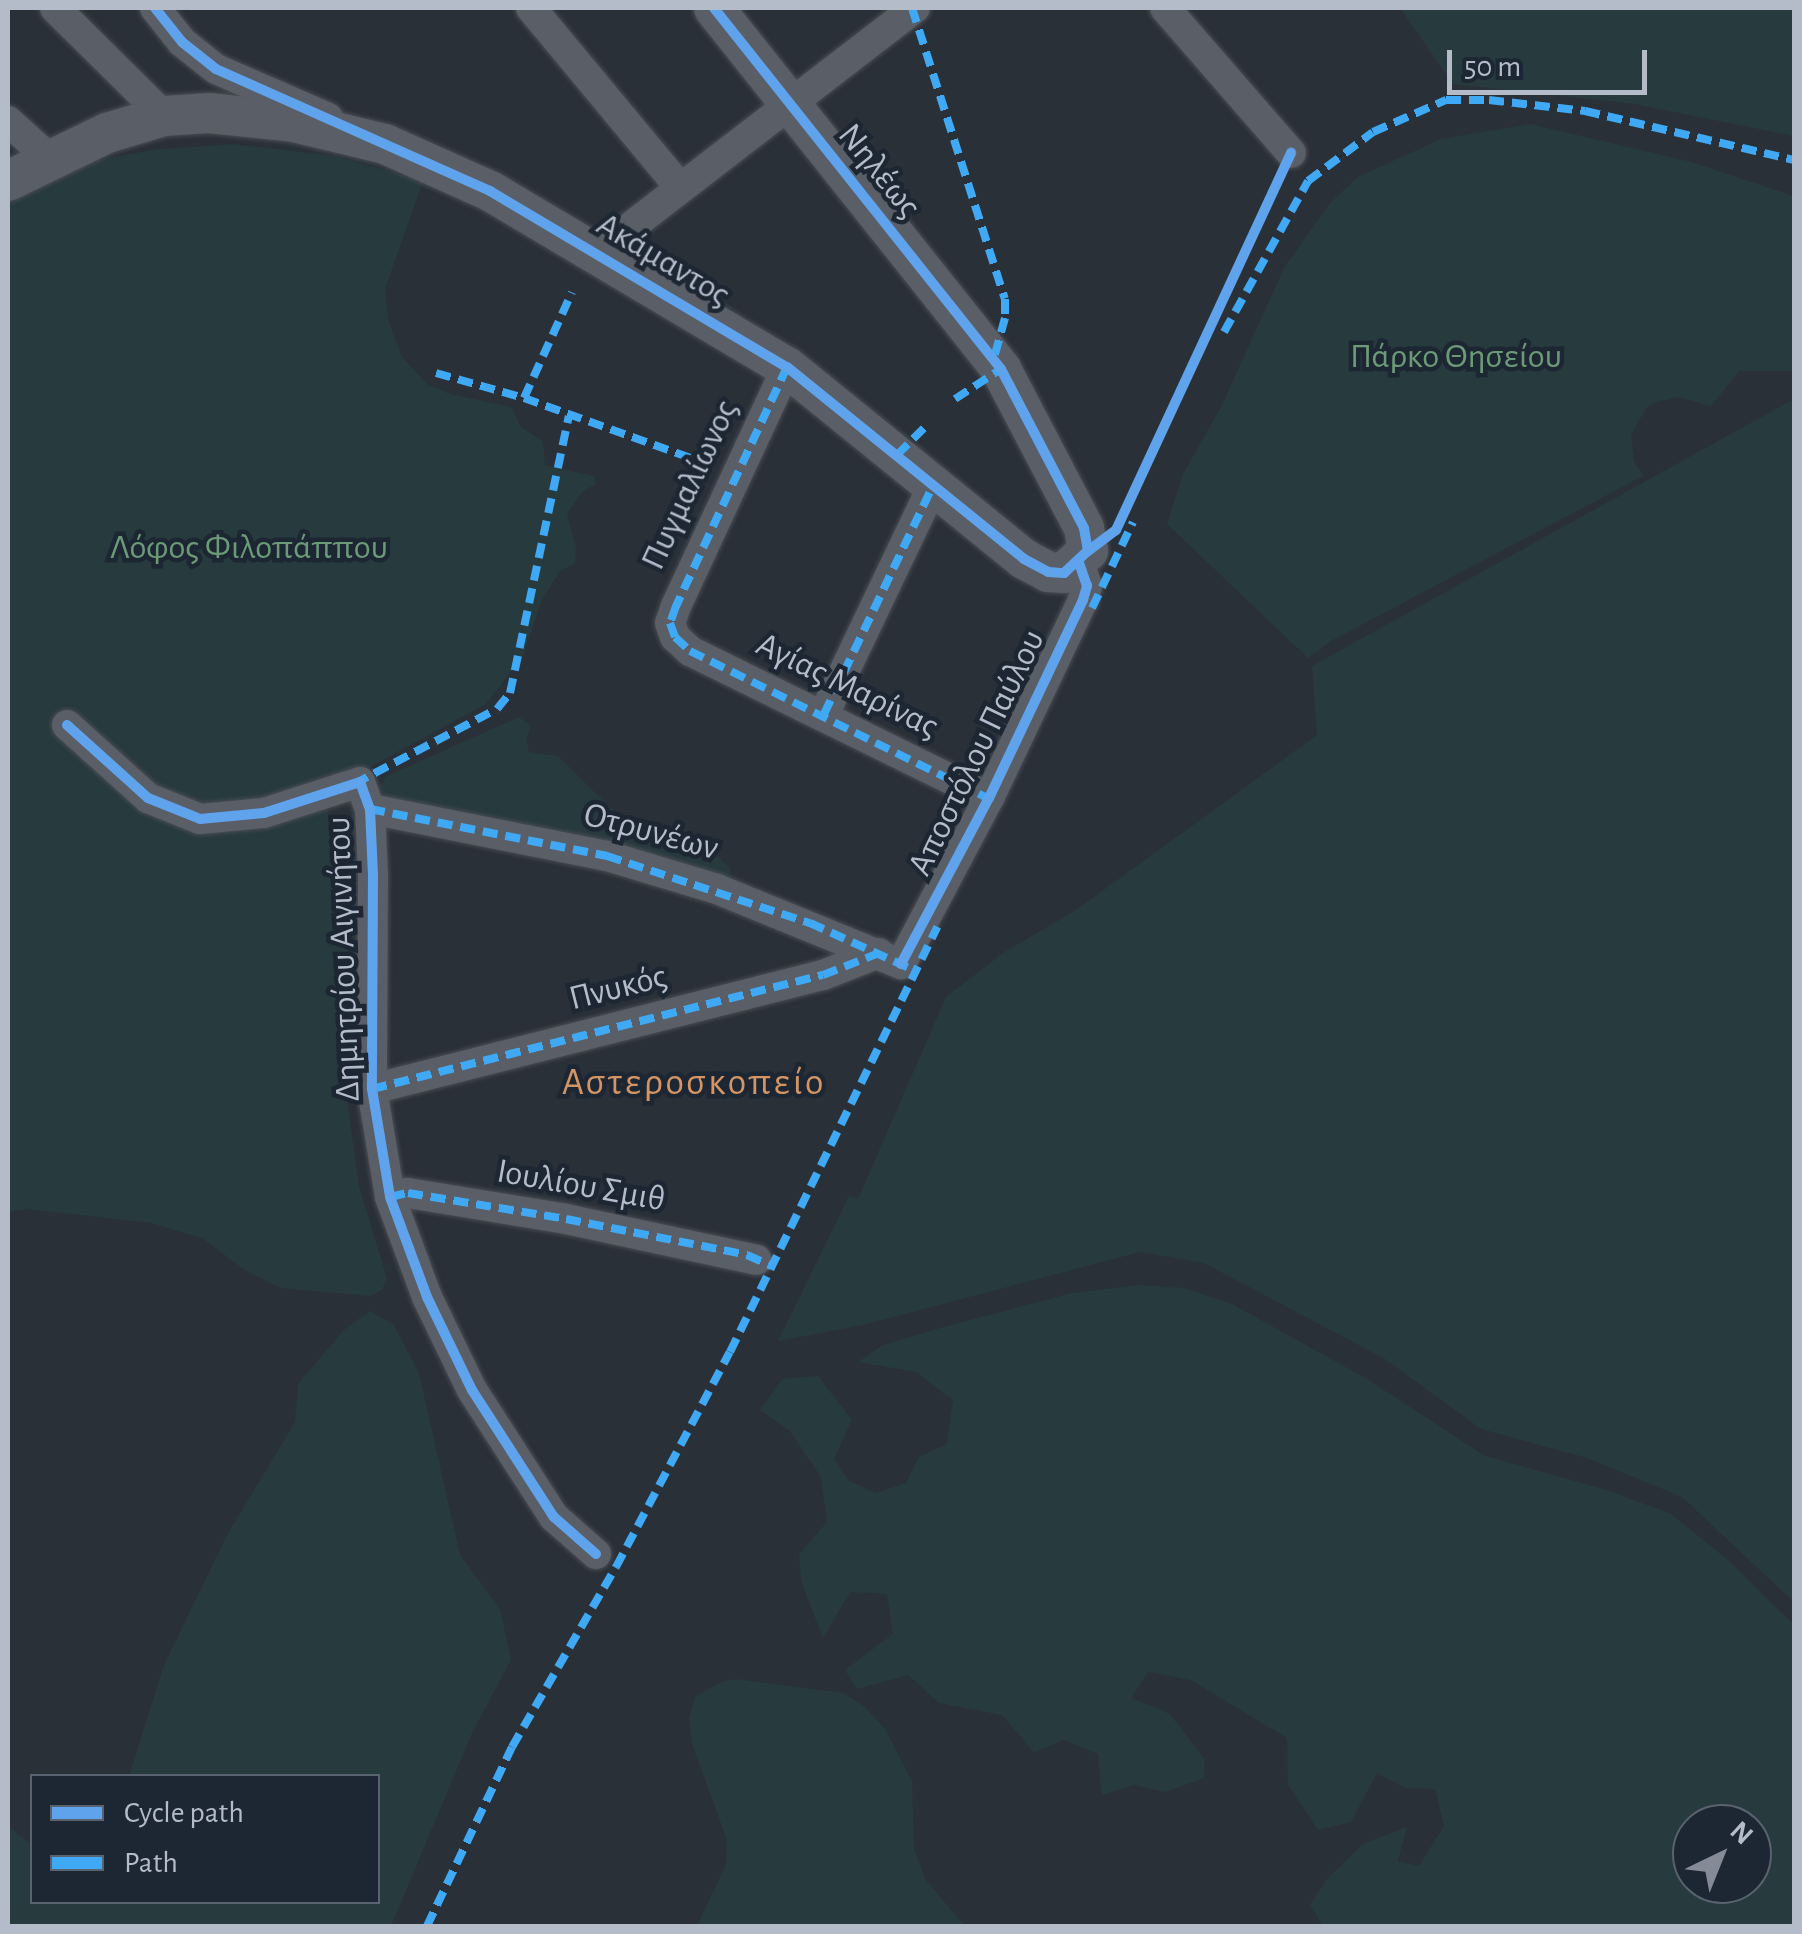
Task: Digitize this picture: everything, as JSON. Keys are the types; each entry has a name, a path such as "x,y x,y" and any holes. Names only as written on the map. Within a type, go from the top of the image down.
{"street":[{"path":"54,8 164,116"},
{"name":"Ακάμαντος","path":"155,8 182,42 216,69 490,191 786,367 1024,558 1048,572 1064,574 1079,563"},
{"path":"531,8 679,186"},
{"name":"Νηλέως","path":"714,8 1002,369 1080,516 1088,551 1079,563"},
{"path":"598,252 915,8"},
{"path":"1165,8 1291,153"},
{"name":"Ακάμαντος","path":"8,181 107,133 164,116 209,113 294,122 385,144"},
{"path":"8,122 52,160"},
{"name":"Πυγμαλίωνος","path":"675,637 670,623 676,606 786,367"},
{"path":"824,714 933,485"},
{"name":"Αποστόλου Παύλου","path":"890,959 988,798 1083,600 1087,586 1079,563"},
{"name":"Αγίας Μαρίνας","path":"675,637 690,651 988,798"},
{"path":"67,724 148,798 200,819 264,814 365,795"},
{"name":"Οτρυνέων","path":"365,795 608,856 716,888 890,959"},
{"name":"Δημητρίου Αιγινήτου","path":"365,795 372,1088 390,1197 427,1297 472,1390 554,1517 596,1554"},
{"name":"Πνυκός","path":"372,1088 890,959"},
{"name":"Ιουλίου Σμιθ","path":"390,1197 408,1193 566,1220 757,1260"}],"green space":[{"path":"1400,8 1794,8 1794,136 1635,104 1453,84"},
{"name":"Πάρκο Θησείου","path":"1530,124 1692,162 1794,196 1794,371 1739,371 1711,406 1678,397 1656,402 1646,408 1631,435 1634,461 1643,476 1331,641 1308,658 1167,524 1183,474 1221,407 1284,268 1330,203 1358,177 1441,139"},
{"name":"Λόφος Φιλοπάππου","path":"233,144 335,156 423,181 385,289 388,320 402,357 428,385 450,394 511,407 521,427 543,441 545,465 594,476 596,484 582,492 567,514 576,548 575,563 559,572 541,602 523,656 486,704 370,767 352,768 322,786 327,810 344,837 349,868 348,1107 359,1187 387,1278 382,1290 370,1296 280,1288 245,1270 202,1238 151,1223 28,1209 8,1212 8,205 68,166 151,150"},
{"path":"1794,399 1794,1602 1682,1497 1587,1458 1481,1429 1385,1359 1204,1263 1140,1252 863,1325 778,1341 849,1196 858,1199 946,997 1006,951 1076,910 1317,735 1312,666"},
{"path":"519,717 531,726 526,739 529,752 558,756 627,824 657,843 694,855 718,857 730,868 732,884 548,831 446,809 392,803 379,788 385,777"},
{"path":"1138,1285 1184,1288 1232,1304 1367,1379 1485,1456 1607,1490 1671,1514 1728,1560 1794,1625 1794,1926 1323,1926 1310,1905 1327,1879 1363,1844 1407,1827 1398,1861 1419,1866 1444,1826 1435,1789 1405,1788 1377,1773 1351,1822 1318,1830 1288,1785 1287,1738 1191,1680 1148,1672 1131,1698 1170,1714 1205,1760 1204,1778 1165,1792 1134,1785 1102,1795 1098,1754 1064,1740 1034,1752 1002,1715 939,1703 908,1675 857,1689 845,1670 893,1634 887,1594 850,1592 823,1638 801,1581 799,1554 827,1522 821,1477 790,1431 760,1410 782,1379 818,1376 852,1420 834,1459 848,1480 875,1493 906,1483 919,1457 947,1444 953,1400 916,1372 858,1362 883,1345 1072,1293"},
{"path":"370,1311 394,1325 419,1373 460,1555 500,1609 511,1660 473,1731 391,1926 8,1926 8,1825 30,1844 30,1904 380,1904 380,1774 130,1774 164,1665 227,1535 295,1422 298,1384 345,1329"},
{"path":"736,1679 843,1693 865,1707 885,1729 912,1781 914,1848 925,1879 965,1926 697,1926 727,1862 726,1837 693,1747 689,1719 695,1697 723,1681"}],"marked path":[{"path":"912,8 1005,299 1005,318 994,358"},
{"path":"1224,332 1308,181 1373,132 1446,100 1489,100 1585,111 1794,160"},
{"path":"524,398 572,292"},
{"path":"787,367 676,606 670,623 675,637 690,651 998,803"},
{"path":"955,399 1001,369"},
{"path":"436,373 524,398 693,459"},
{"path":"354,784 497,709 510,693 569,416"},
{"path":"897,455 924,428"},
{"path":"824,714 933,485"},
{"path":"1092,608 1133,522"},
{"path":"370,809 607,856 810,923 909,968"},
{"path":"427,1926 512,1747 616,1567 730,1352 937,927"},
{"path":"372,1089 823,975 879,953"},
{"path":"390,1197 408,1193 566,1219 747,1255 772,1266"}],"cycle path":[{"path":"155,8 182,42 216,69 490,191 787,367 1024,559 1048,572 1064,573 1088,551 1084,528 1001,369 714,8"},
{"path":"1088,551 1116,530 1291,153"},
{"path":"901,964 989,798 1083,600 1087,586 1079,563"},
{"path":"67,725 148,798 200,819 264,813 360,782 370,809 373,874 372,1089 390,1197 427,1297 472,1390 554,1517 596,1554"}],"district":[{"name":"Αστεροσκοπείο","path":"694,1084"}]}
